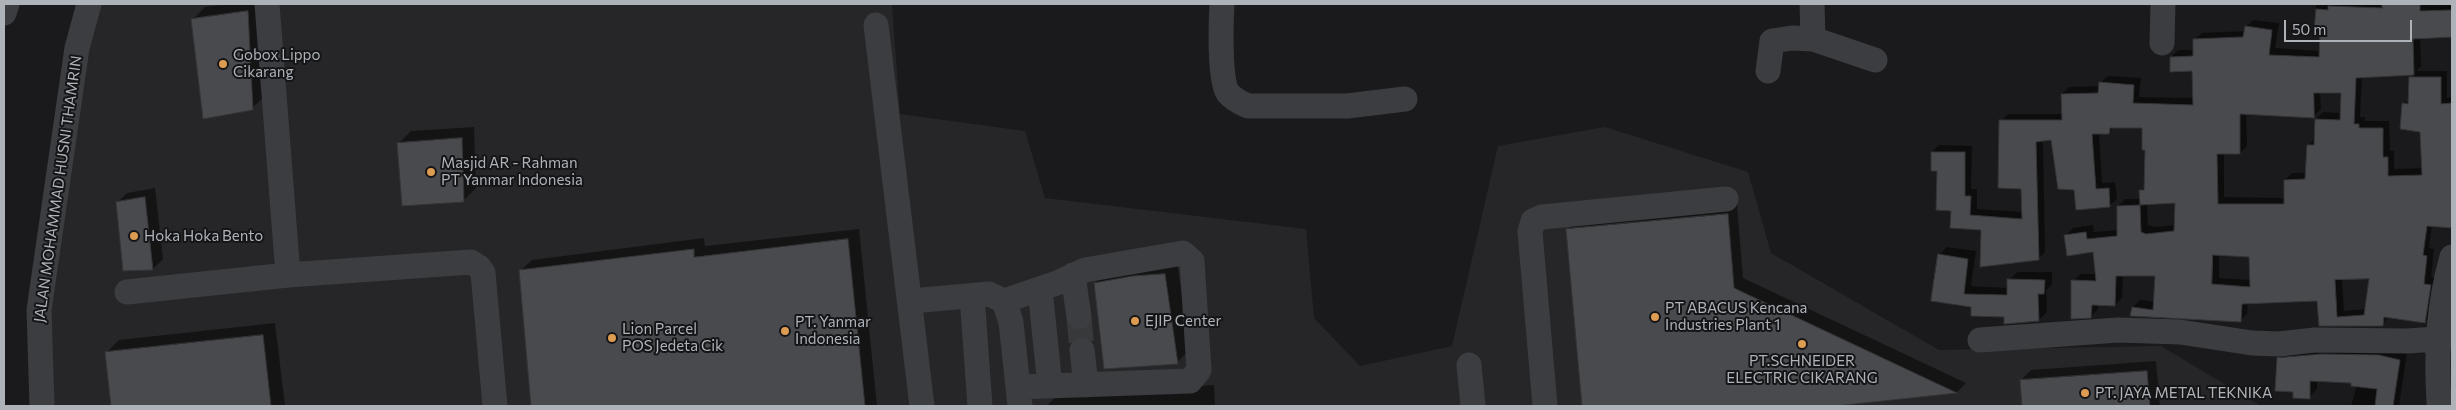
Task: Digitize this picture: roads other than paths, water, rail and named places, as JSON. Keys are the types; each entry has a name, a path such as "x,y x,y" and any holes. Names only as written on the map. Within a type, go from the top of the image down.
{"street":[{"path":"4,14 7,4"},
{"name":"JALAN MOHAMMAD HUSNI THAMRIN","path":"42,406 39,310 77,48 89,4"},
{"path":"267,4 288,275"},
{"path":"1222,4 1223,75 1228,92 1238,101 1248,106 1347,106 1405,100"},
{"path":"1812,4 1813,39"},
{"path":"2162,44 2163,4"},
{"path":"876,25 911,301 922,406"},
{"path":"1768,71 1772,41 1792,38 1813,39 1875,60"},
{"path":"1545,406 1530,232 1533,221 1542,217 1726,199"},
{"path":"911,301 989,294 1004,301 1099,267 1183,253 1192,261 1199,370 1190,381 1050,386 1019,397 1011,322 1004,301"},
{"path":"2439,402 2445,338 2442,304 2452,258"},
{"path":"127,292 288,275 471,262 479,267 483,273 494,406"},
{"path":"1073,275 1079,317"},
{"path":"1040,289 1050,386"},
{"path":"972,296 980,406"},
{"path":"1980,340 2118,330 2180,332 2252,343 2279,344 2315,340 2406,341 2445,338"},
{"path":"1082,350 1086,385"},
{"path":"1468,365 1473,406"}],"tunnel":[{"path":"1079,317 1082,350"}],"place":[{"name":"Gobox Lippo Cikarang","path":"223,64"},
{"name":"Masjid AR - Rahman PT Yanmar Indonesia","path":"431,172"},
{"name":"Hoka Hoka Bento","path":"134,236"},
{"name":"PT ABACUS Kencana Industries Plant 1","path":"1655,317"},
{"name":"EJIP Center","path":"1135,321"},
{"name":"PT. Yanmar Indonesia","path":"785,331"},
{"name":"Lion Parcel POS Jedeta Cik","path":"612,338"},
{"name":"PT.SCHNEIDER ELECTRIC CIKARANG","path":"1802,344"},
{"name":"PT. JAYA METAL TEKNIKA","path":"2085,393"}]}
